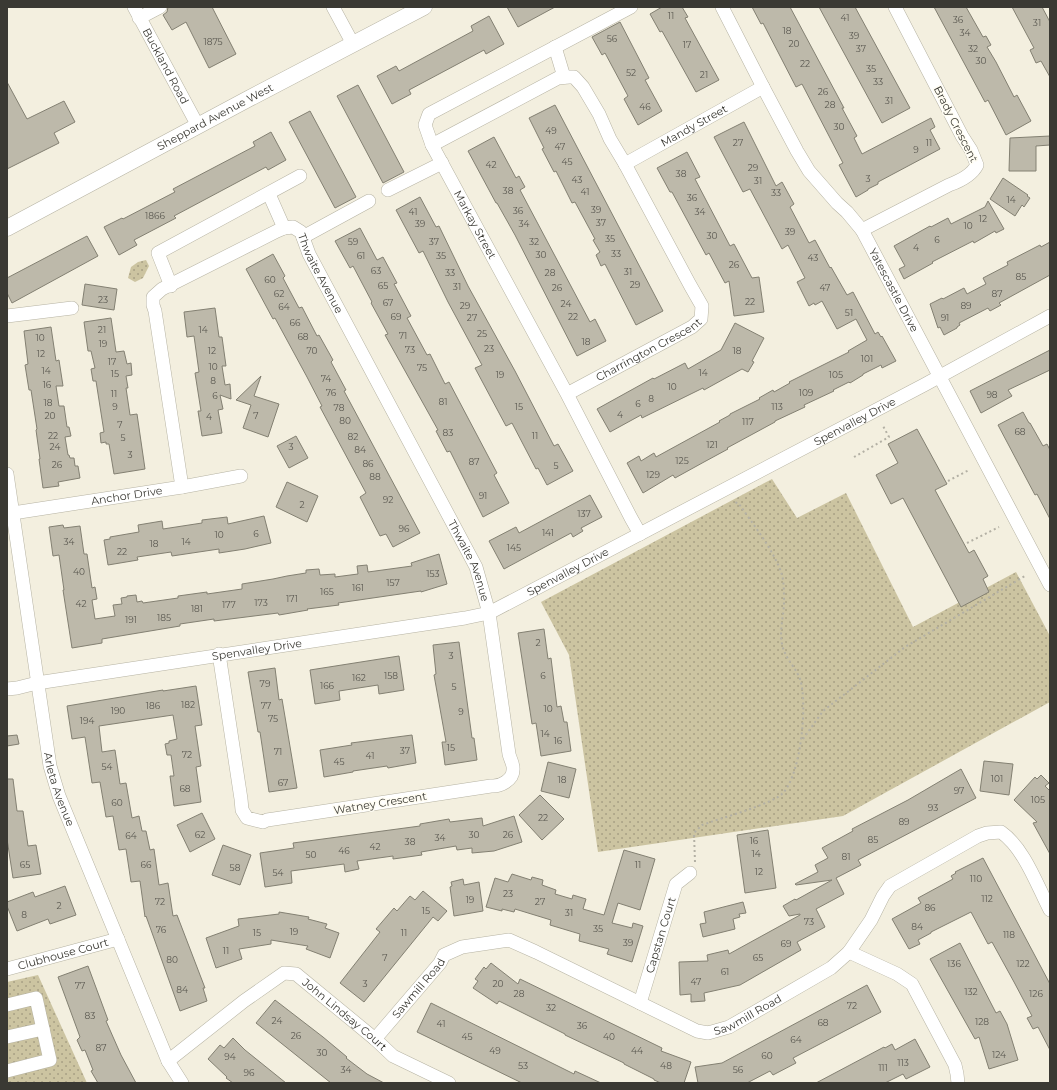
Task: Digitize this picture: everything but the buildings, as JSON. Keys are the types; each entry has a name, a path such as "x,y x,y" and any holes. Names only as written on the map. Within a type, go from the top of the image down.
{"main road":[{"name":"Sheppard Avenue West","path":"7,228 424,7"}],"street":[{"path":"136,12 160,7"},
{"path":"333,7 353,44"},
{"name":"Markay Street","path":"631,7 429,114 425,125 432,145 567,394 640,534"},
{"name":"Yatescastle Drive","path":"722,7 762,87 797,151 809,170 862,230 1050,585"},
{"name":"Brady Crescent","path":"862,230 949,185 960,181 975,170 978,165 895,7"},
{"name":"Buckland Road","path":"136,12 198,126"},
{"path":"555,47 564,77"},
{"path":"432,145 558,78 574,77 583,87 599,114 610,139 625,164"},
{"name":"Mandy Street","path":"625,164 762,87"},
{"path":"388,190 442,163"},
{"name":"Charrington Crescent","path":"567,394 679,335 701,319 702,306 625,164"},
{"path":"171,286 158,253 300,176"},
{"path":"268,194 284,228"},
{"path":"303,237 369,201"},
{"name":"Thwaite Avenue","path":"182,487 153,298 156,293 257,241 284,228 293,227 301,232 313,261 476,567 489,613"},
{"path":"7,316 72,308"},
{"name":"Spenvalley Drive","path":"7,689 219,654 489,613 939,377 1050,316"},
{"name":"Arleta Avenue","path":"7,475 50,766 59,796 168,1061 182,1083"},
{"name":"Anchor Drive","path":"13,513 182,487 241,476"},
{"name":"Watney Crescent","path":"219,654 242,810 247,818 263,822 274,818 496,786 511,777 514,771 509,754 489,613"},
{"name":"Sawmill Road","path":"375,1039 440,963 444,955 462,947 509,940 697,1031 708,1033 729,1027 831,968 848,952 871,920 883,896 890,886 978,836 987,833 1001,832 1014,843 1050,910"},
{"name":"Capstan Court","path":"640,1003 676,884 690,873"},
{"name":"Clubhouse Court","path":"7,969 118,939"},
{"path":"848,952 897,974 912,984 955,1065 958,1083"},
{"name":"John Lindsay Court","path":"168,1061 244,1001 284,973 296,974 375,1039 393,1056 449,1083"},
{"path":"7,1005 36,998 50,1060 7,1071"},
{"path":"7,1037 43,1029"}],"path":[{"path":"854,457 889,438 882,424"},
{"path":"948,481 969,470"},
{"path":"690,873 696,860 694,833 702,825 766,803 783,794 792,781 802,740 803,705 800,679 784,654 781,642 784,602 782,575 769,548 739,504 735,502"},
{"path":"967,544 999,527"},
{"path":"802,740 823,711 905,647 1025,576"}],"shaded area":[{"path":"146,260 149,266 143,278 135,282 128,278 131,267 138,262"},
{"path":"772,479 797,518 846,493 913,627 1016,572 1050,636 1050,702 843,816 598,852 569,655 541,602"},
{"path":"38,975 87,1083 7,1083 7,982"}]}
